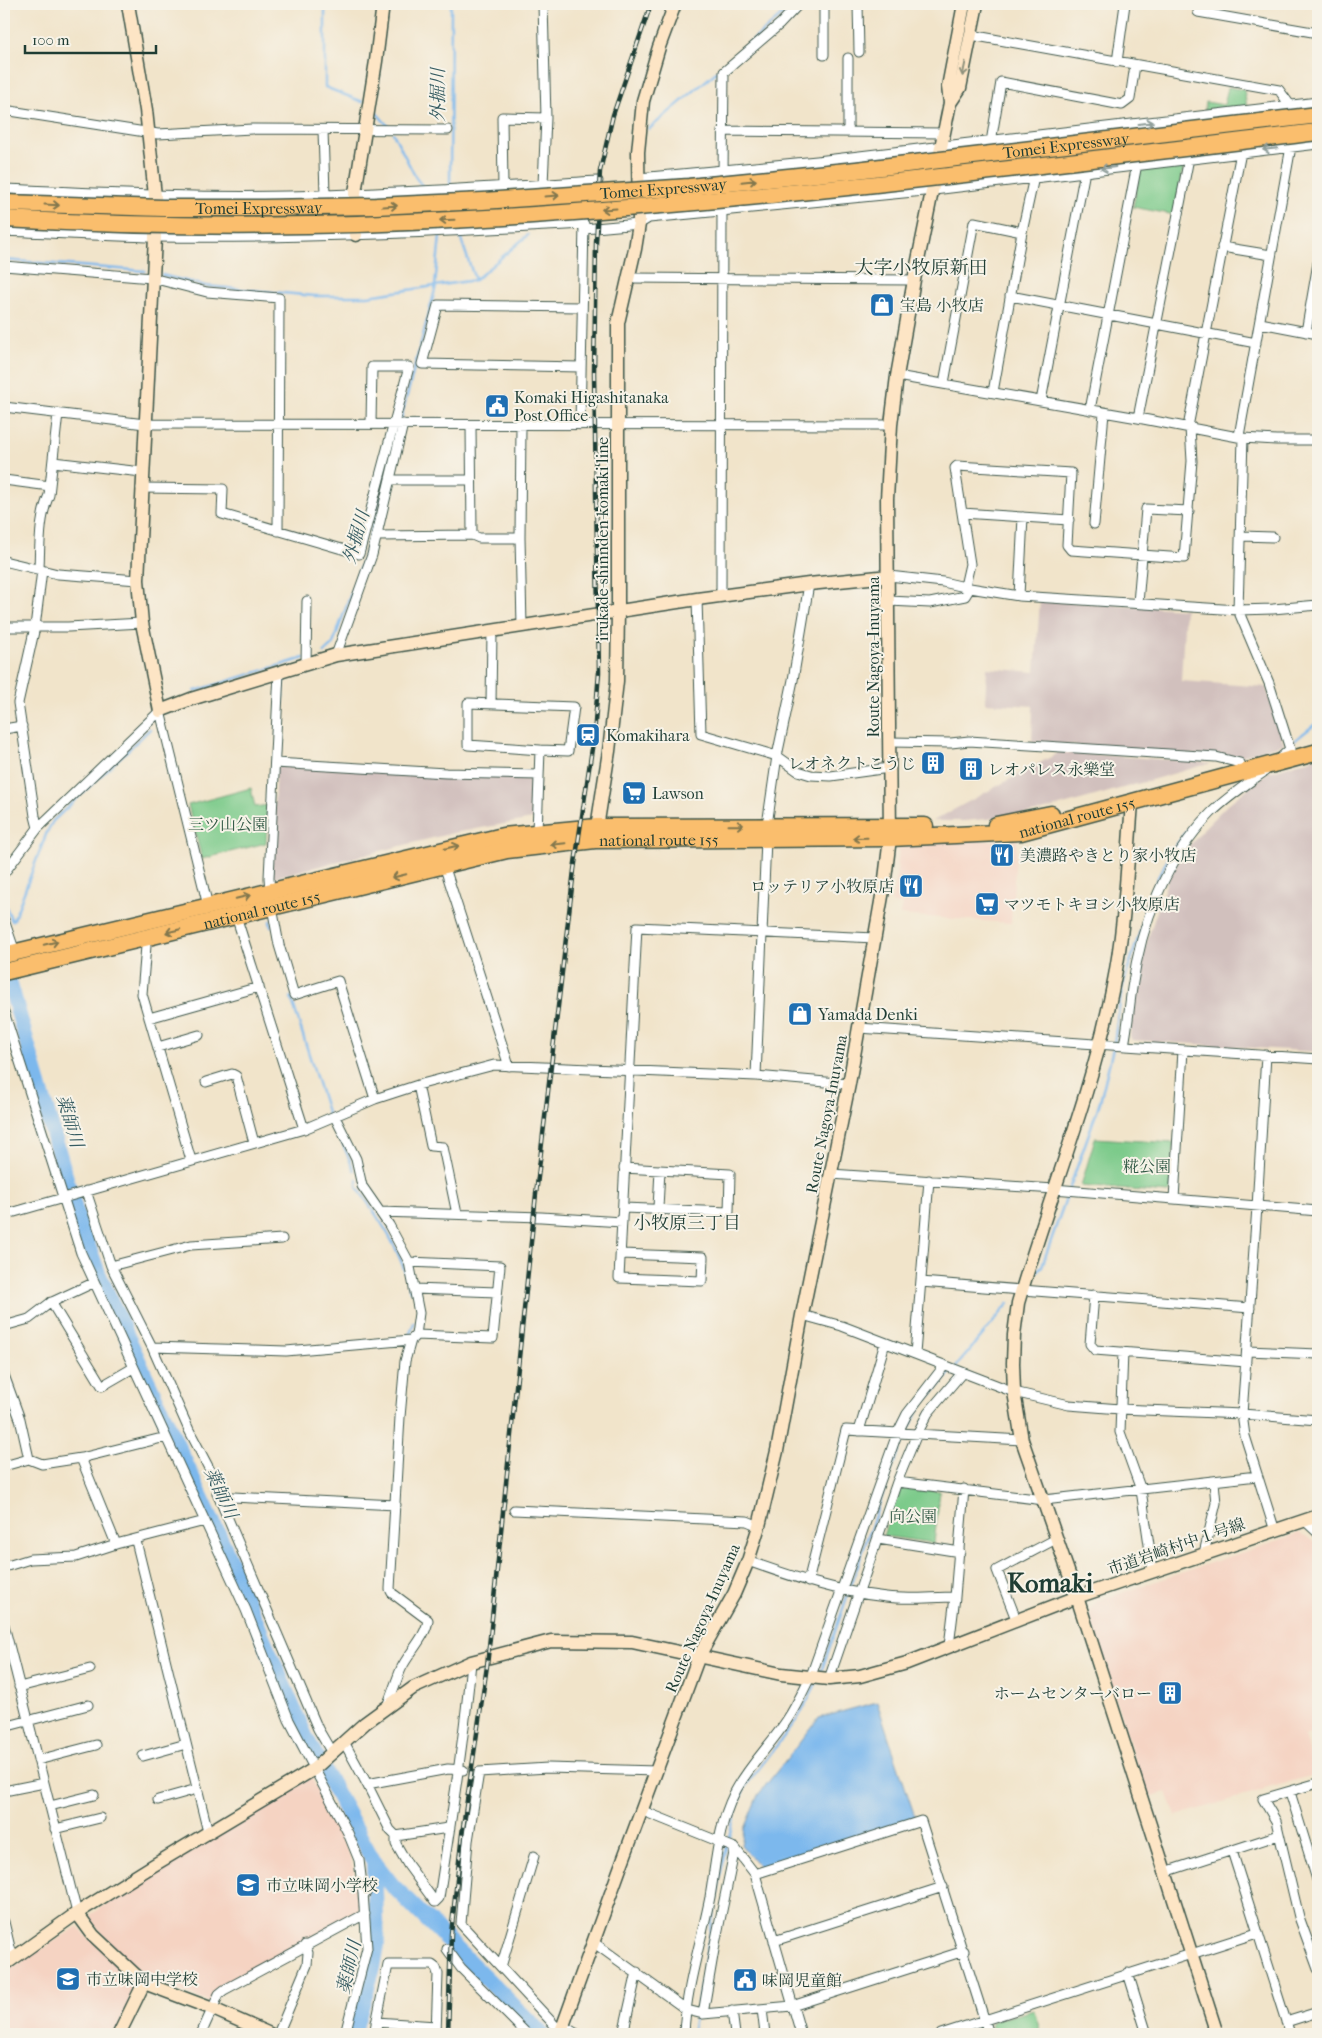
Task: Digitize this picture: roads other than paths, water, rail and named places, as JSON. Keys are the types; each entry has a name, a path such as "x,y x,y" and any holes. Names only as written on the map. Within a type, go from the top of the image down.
{"highway":[{"name":"Tomei Expressway","path":"4,203 163,208 263,208 376,206 483,201 699,186 1318,115"},
{"name":"Tomei Expressway","path":"4,219 164,225 263,225 494,218 690,203 858,186 1318,132"},
{"name":"national route 155","path":"890,832 1004,824 1073,809 1318,741"},
{"name":"national route 155","path":"9,953 503,836 537,832 596,834 1021,832 1318,752"},
{"name":"national route 155","path":"4,972 444,864 507,850 596,834"}],"street":[{"path":"128,4 148,131 155,196 155,237 141,488 138,580 142,623 160,711 208,906"},
{"path":"356,234 355,193 383,4"},
{"path":"543,4 546,118 543,184"},
{"name":"irukade-shinnden-komaki line","path":"596,834 615,708 618,610 618,323 639,224 638,152 643,100 659,47 675,4"},
{"path":"721,596 722,131 724,72 780,24 799,4"},
{"path":"824,4 824,55"},
{"path":"858,4 859,52"},
{"name":"Route Nagoya-Inuyama","path":"562,2031 699,1656 734,1594 748,1561 759,1526 777,1451 802,1315 860,1028 886,879 890,832 887,499 891,425 897,376 914,280 934,190 950,103 948,87 964,4"},
{"name":"Route Nagoya-Inuyama","path":"950,103 960,88 977,4"},
{"path":"1117,62 1125,4"},
{"path":"1200,4 1198,12 1318,33"},
{"path":"971,35 1279,90 1290,105 1292,146 1271,255 1241,437 1241,536 1238,610 1269,683 1290,749 1274,764 1240,788 1212,812 1181,848 1169,867 1156,897 1141,944 1132,988 1129,1019 1122,1045"},
{"path":"848,58 848,131"},
{"path":"991,142 1001,82 1122,105 1130,99 1135,65"},
{"path":"639,178 817,162 1318,102"},
{"path":"4,110 158,134 252,129 448,130"},
{"path":"502,188 502,117 546,118"},
{"path":"323,130 325,194"},
{"path":"722,131 944,133"},
{"path":"584,229 639,224 649,218 934,190 1137,164 1318,144"},
{"path":"888,601 930,603 966,596 970,564 955,468 960,465 1071,473 1067,545 1071,550 1184,558 1192,461 1189,427 1241,152"},
{"path":"1138,418 1158,324 1189,158"},
{"path":"817,162 822,201"},
{"path":"1090,410 1137,164"},
{"path":"1041,401 1058,304 1085,172"},
{"path":"993,392 1034,177"},
{"path":"4,189 155,196 289,196 502,188 598,181"},
{"path":"289,196 296,236"},
{"path":"944,383 974,222 1022,232"},
{"path":"4,231 155,237 296,236 584,224 580,425"},
{"path":"1222,247 1271,255"},
{"path":"1306,332 1316,285 1318,263"},
{"path":"4,266 152,278 208,292 279,298 278,531"},
{"path":"629,278 914,280"},
{"path":"1010,296 1256,343"},
{"path":"580,367 422,364 438,305 581,308"},
{"path":"1260,323 1318,334"},
{"path":"359,552 392,424 409,367 372,367 371,424"},
{"path":"897,376 1241,437 1318,440"},
{"path":"4,407 145,424 891,425"},
{"path":"1094,524 1104,413"},
{"path":"38,828 34,816 19,700 35,627 41,570 42,521 50,486 58,414"},
{"path":"336,655 372,555 403,424"},
{"path":"471,425 472,535"},
{"path":"521,425 520,538 522,626"},
{"path":"53,462 142,472"},
{"path":"4,480 50,486"},
{"path":"390,480 471,480"},
{"path":"141,488 223,489 222,514 359,554 359,552 372,555"},
{"path":"1138,603 1146,509 1189,511"},
{"path":"962,513 1069,520"},
{"path":"1019,596 1023,517"},
{"path":"376,536 472,535 479,538 520,538"},
{"path":"1241,536 1273,537"},
{"path":"4,561 58,574 138,580"},
{"path":"4,873 38,828 160,711 336,655 618,610 809,584 889,576 1019,596 1238,610 1273,610 1318,605"},
{"path":"756,1076 766,832 777,756 793,680 809,584"},
{"path":"697,599 701,734 777,756 798,771 812,776 831,776 889,768"},
{"path":"306,664 303,616 307,601"},
{"path":"4,627 142,623"},
{"path":"491,704 492,631"},
{"path":"270,891 269,878 279,672"},
{"path":"468,703 574,707 568,751 540,750 468,745 468,703"},
{"path":"4,729 22,726"},
{"path":"890,742 951,743 969,741 1216,757 1240,763"},
{"path":"537,832 540,750"},
{"path":"275,763 446,773 539,775"},
{"path":"1132,803 1122,934 1104,1044 1059,1189 1022,1289 1014,1335 1014,1392 1022,1440 1077,1597 1217,2034"},
{"path":"444,864 509,1066"},
{"path":"272,907 279,946 294,995 338,981 375,1099"},
{"path":"236,916 304,1129"},
{"path":"4,920 9,953"},
{"path":"621,1254 703,1257 702,1281 619,1278 637,927 875,938"},
{"path":"146,946 141,988 191,1160"},
{"path":"149,1018 259,987"},
{"path":"4,1012 62,1198 93,1283 246,1610 289,1720 354,1848 365,1893 367,1948 345,2034"},
{"path":"860,1028 1318,1058"},
{"path":"158,1047 199,1035"},
{"path":"1174,1199 1183,1050"},
{"path":"1266,1055 1242,1414 1245,1436 1275,1531"},
{"path":"4,1215 304,1129 375,1099 418,1085 494,1065 756,1076 849,1084"},
{"path":"206,1082 232,1074 236,1076 254,1143"},
{"path":"418,1085 431,1146 443,1147 456,1214"},
{"path":"335,1117 356,1159 362,1186 380,1212 409,1262 419,1313 414,1338 405,1361 390,1589 392,1593 428,1620 427,1631 413,1648 402,1668 387,1706"},
{"path":"623,1208 729,1212 730,1174 624,1168"},
{"path":"658,1208 660,1170"},
{"path":"830,1174 1059,1189 1318,1211"},
{"path":"915,1354 929,1180"},
{"path":"86,1191 111,1266 152,1347 206,1465 225,1499 233,1497 396,1505"},
{"path":"380,1212 622,1222"},
{"path":"111,1266 191,1245 282,1239"},
{"path":"152,1347 286,1351 414,1338 493,1338 500,1266 409,1262"},
{"path":"921,1282 1094,1294 1250,1308"},
{"path":"4,1326 29,1319 52,1302 93,1283"},
{"path":"414,1289 497,1292"},
{"path":"1094,1294 1090,1344 1094,1350 1246,1362"},
{"path":"52,1302 102,1386 133,1368"},
{"path":"802,1315 842,1326 1014,1392 1069,1405 1120,1410 1242,1414 1318,1420"},
{"path":"859,1431 885,1343"},
{"path":"1123,1352 1120,1432 1141,1490 1153,1572"},
{"path":"1247,1352 1318,1354"},
{"path":"684,2034 686,2009 725,1815 747,1770 787,1720 811,1678 907,1414 953,1369"},
{"path":"829,1679 914,1434 953,1369"},
{"path":"4,1375 20,1419 29,1459"},
{"path":"808,1582 846,1430 1022,1440"},
{"path":"4,1466 29,1459 42,1464 81,1458 166,1437"},
{"path":"81,1458 116,1544"},
{"path":"206,1465 318,1729 332,1753"},
{"path":"897,1482 1044,1500 1257,1476"},
{"path":"1204,1553 1216,1503 1214,1482"},
{"path":"949,1646 960,1552 964,1489"},
{"path":"514,1510 747,1521 759,1526"},
{"name":"市道岩崎村中１号線","path":"8,1962 77,1913 314,1768 387,1706 413,1688 470,1662 551,1641 632,1642 751,1669 811,1678 829,1679 860,1676 907,1663 1016,1619 1077,1597 1318,1516"},
{"path":"4,1567 30,1559 76,1557 116,1544 206,1521"},
{"path":"1305,1521 1318,1533"},
{"path":"878,1539 960,1552"},
{"path":"1016,1619 997,1570 1056,1539"},
{"path":"136,1540 208,1832"},
{"path":"748,1561 808,1582 858,1593 888,1597 955,1597"},
{"path":"4,1625 77,1913 93,1935 144,1983 270,2034"},
{"path":"344,1742 390,1830 396,1836 396,1844 408,1865 435,1902 439,1898 448,1828 462,1770 470,1662"},
{"path":"19,1686 90,1669"},
{"path":"8,1726 88,1705"},
{"path":"143,1756 186,1744"},
{"path":"38,1760 96,1745"},
{"path":"576,2034 562,2031 461,1924 468,1842 479,1772 548,1768 657,1771"},
{"path":"367,1784 448,1769 462,1770"},
{"path":"9,1790 44,1782"},
{"path":"1318,1783 1263,1799 1276,1821 1299,1917 1318,1969"},
{"path":"158,1800 198,1789"},
{"path":"1290,1792 1318,1883"},
{"path":"50,1806 94,1795"},
{"path":"643,1811 735,1848 755,1874 801,2034"},
{"path":"55,1829 100,1818"},
{"path":"755,1874 921,1822 964,1951 989,2034"},
{"path":"396,1836 448,1828"},
{"path":"1165,1872 1279,1835"},
{"path":"701,2014 735,1848"},
{"path":"1232,1851 1290,2034"},
{"path":"501,1967 534,1856"},
{"path":"774,1941 943,1887"},
{"path":"201,2034 212,2009 224,1990 365,1914"},
{"path":"4,1922 8,1962"},
{"path":"942,2034 1257,1932"},
{"path":"593,1942 686,2009 701,2014 792,2006 964,1951"},
{"path":"278,2034 308,1965 308,1953 305,1945"},
{"path":"447,1949 462,1968 527,2034"},
{"path":"374,2034 376,2022 388,1965 432,1965 436,1968 438,1974 436,2030 376,2022"},
{"path":"623,2034 637,1972"},
{"path":"1128,1973 1147,2034"},
{"path":"119,2034 144,1983"},
{"path":"762,2009 765,2034"},
{"path":"732,2011 735,2034"},
{"path":"1286,2022 1318,2012"}],"water":[{"path":"877,1702 915,1817 760,1867 741,1845 744,1829 758,1795 819,1718"}],"waterway":[{"path":"325,4 325,87 363,102"},
{"name":"外掘川","path":"450,187 451,4"},
{"path":"725,65 784,13"},
{"path":"649,129 721,68"},
{"path":"374,110 388,126"},
{"path":"393,133 416,178 424,188"},
{"path":"162,275 206,286 315,296 368,296 475,280 528,235"},
{"path":"435,286 440,236"},
{"name":"外掘川","path":"460,236 475,280"},
{"path":"4,260 145,271"},
{"name":"外掘川","path":"400,422 436,286"},
{"name":"外掘川","path":"324,653 333,644 366,551 392,451"},
{"name":"外掘川","path":"195,691 304,658"},
{"path":"281,729 284,679"},
{"path":"1295,740 1318,722"},
{"name":"外掘川","path":"14,919 47,832 53,821 150,729"},
{"path":"1114,1043 1122,988 1157,879 1174,848 1192,824 1217,800"},
{"path":"4,902 12,921"},
{"path":"270,921 271,927"},
{"name":"薬師川","path":"4,963 76,1213 98,1273 222,1542 305,1736 374,1862 377,1945 373,1968 353,2034"},
{"path":"291,997 328,1115"},
{"path":"1037,1271 1042,1266 1100,1102 1113,1048"},
{"path":"333,1125 354,1170"},
{"path":"357,1180 357,1187 396,1248 410,1291"},
{"path":"956,1367 1009,1303"},
{"path":"409,1336 414,1323"},
{"path":"908,1430 920,1407 952,1371"},
{"path":"820,1675 887,1481 905,1435"},
{"path":"692,2034 724,1855 739,1800 747,1784 798,1718 817,1682"},
{"path":"374,1862 392,1885 542,2034"}],"tunnel":[{"path":"464,1770 479,1772"}],"railway":[{"path":"448,2034 451,1934 462,1834 487,1666 536,1194 574,870 594,735 599,672 594,373 596,243 600,171 613,115 651,4"}],"place":[{"name":"宝島 小牧店","path":"882,305"},
{"name":"Komaki Higashitanaka Post Office","path":"497,406"},
{"name":"Komakihara","path":"588,735"},
{"name":"レオネクトこうじ","path":"933,763"},
{"name":"レオパレス永樂堂","path":"971,769"},
{"name":"Lawson","path":"634,793"},
{"name":"美濃路やきとり家小牧店","path":"1002,855"},
{"name":"ロッテリア小牧原店","path":"911,886"},
{"name":"マツモトキヨシ小牧原店","path":"987,904"},
{"name":"Yamada Denki","path":"800,1014"},
{"name":"ホームセンターバロー","path":"1170,1693"},
{"name":"市立味岡小学校","path":"248,1885"},
{"name":"市立味岡中学校","path":"68,1979"},
{"name":"味岡児童館","path":"745,1980"}],"district":[{"name":"大字小牧原新田","path":"921,267"},
{"name":"小牧原三丁目","path":"687,1223"},
{"name":"Komaki","path":"1050,1583"}],"park label":[{"name":"三ツ山公園","path":"228,824"},
{"name":"糀公園","path":"1147,1166"},
{"name":"向公園","path":"913,1516"}]}
